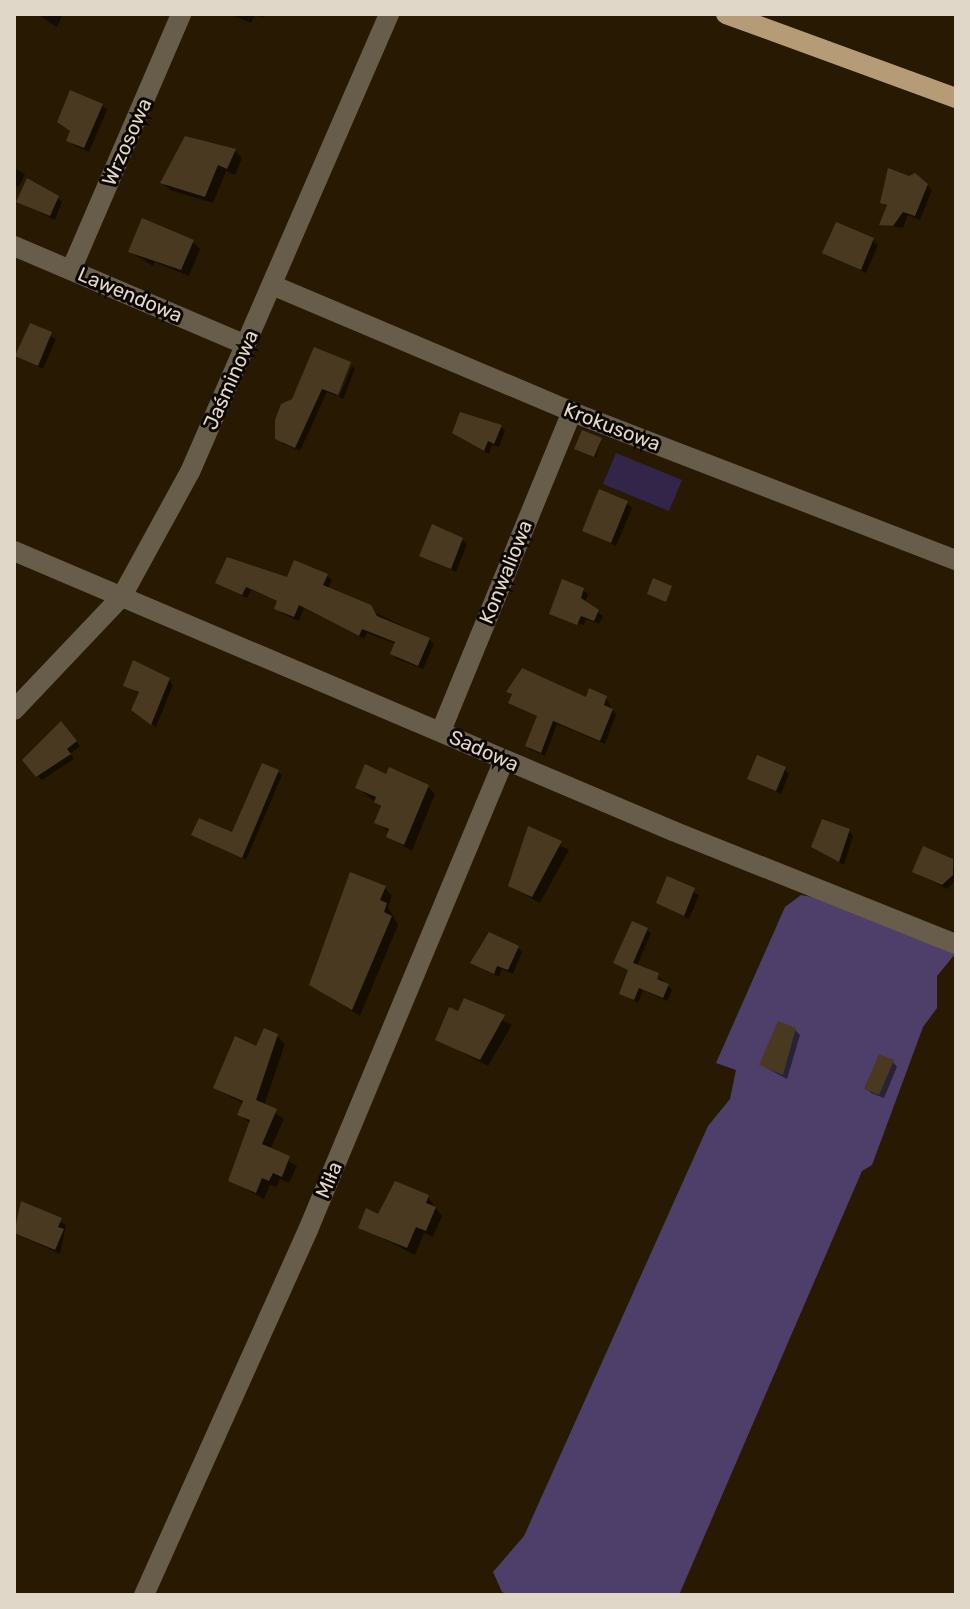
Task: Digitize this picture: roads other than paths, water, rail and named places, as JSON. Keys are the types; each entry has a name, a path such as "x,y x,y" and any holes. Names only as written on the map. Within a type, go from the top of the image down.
{"main road":[{"path":"726,14 956,98"}],"street":[{"name":"Wrzosowa","path":"71,270 181,14"},
{"name":"Jaśminowa","path":"14,710 122,596 190,472 389,14"},
{"name":"Lawendowa","path":"14,246 246,345"},
{"name":"Krokusowa","path":"272,285 572,412 956,560"},
{"name":"Konwaliowa","path":"441,731 572,412"},
{"name":"Sadowa","path":"14,551 504,760 956,944"},
{"name":"Miła","path":"144,1595 308,1230 504,760"}]}
